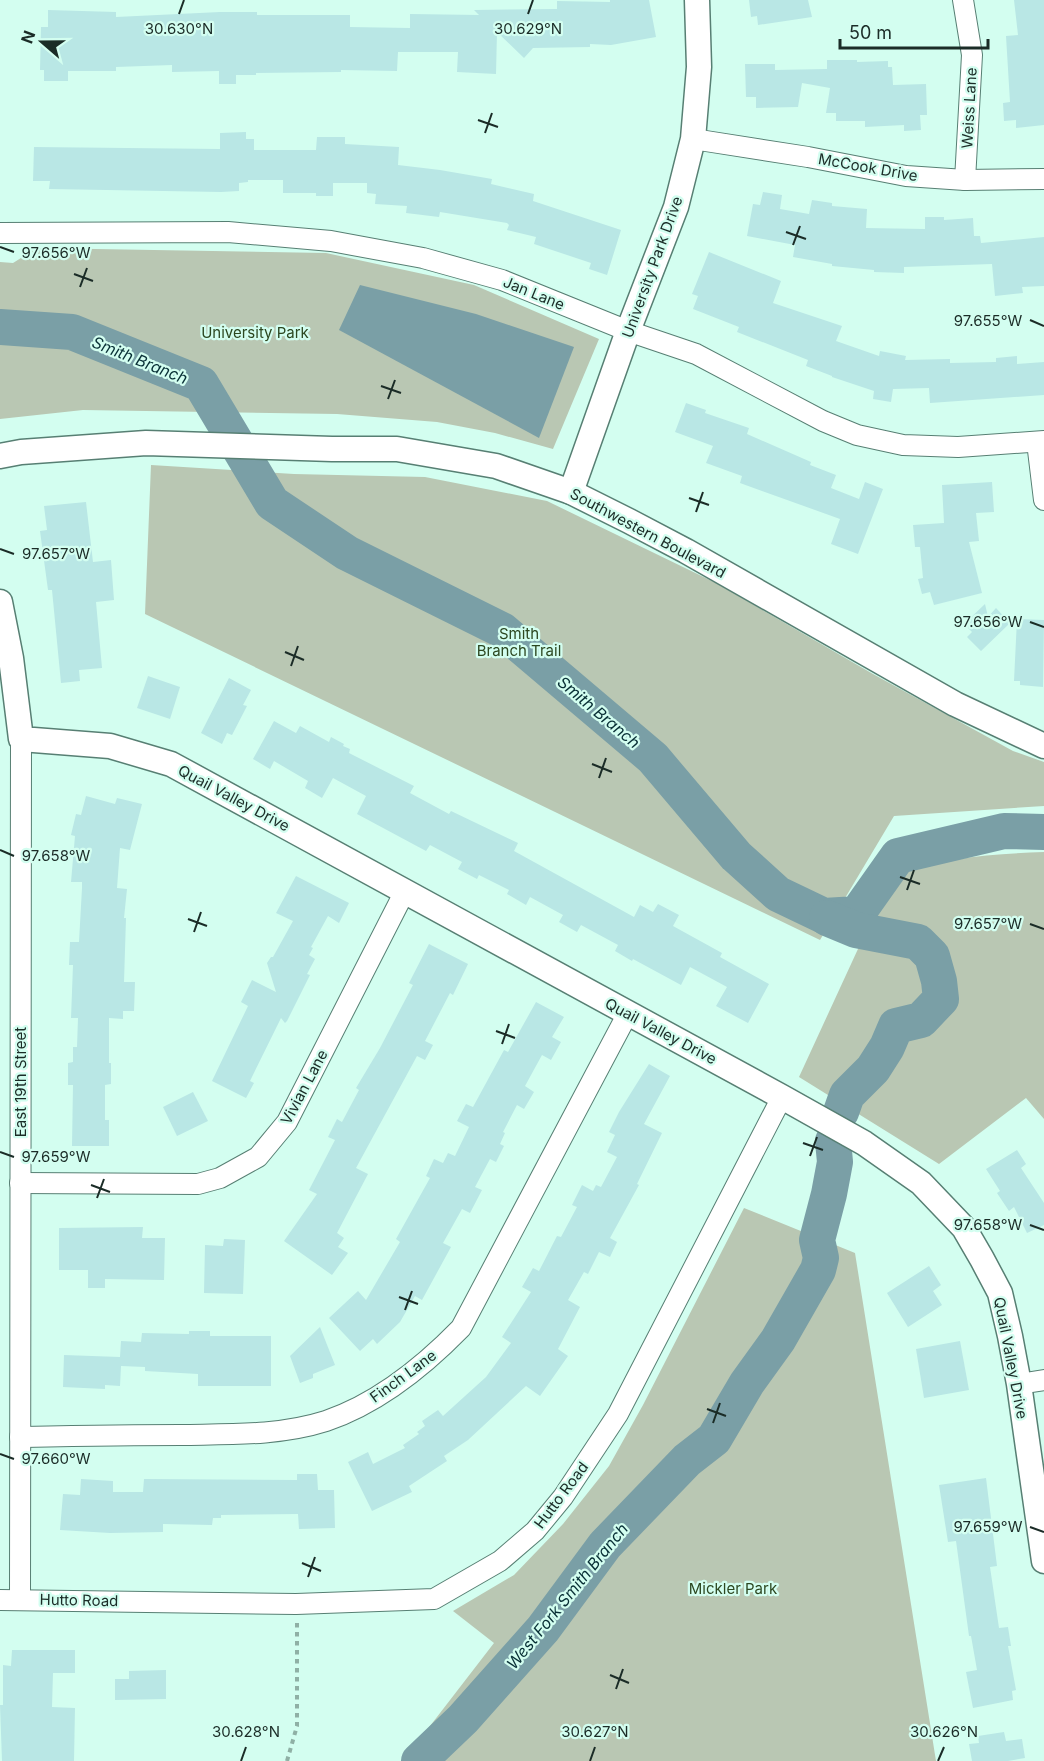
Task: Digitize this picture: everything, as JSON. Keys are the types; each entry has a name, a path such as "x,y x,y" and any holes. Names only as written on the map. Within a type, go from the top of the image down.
{"street":[{"name":"University Park Drive","path":"571,492 628,331 676,207 693,139 699,67 697,0"},
{"name":"Weiss Lane","path":"963,0 972,55 965,180"},
{"name":"McCook Drive","path":"693,139 808,157 906,176 965,180 1044,179"},
{"name":"Jan Lane","path":"0,233 228,232 331,241 423,258 502,279 628,331 696,354 823,421 857,435 903,445 958,447 1041,441"},
{"path":"1041,441 1044,500"},
{"name":"Southwestern Boulevard","path":"0,456 146,443 397,449 496,466 571,492 686,551 955,704 1044,746"},
{"name":"East 19th Street","path":"0,602 11,658 21,739 20,1600"},
{"name":"Quail Valley Drive","path":"21,739 110,746 171,764 782,1096 888,1158 921,1183 964,1228 999,1293 1019,1384 1044,1561"},
{"name":"Vivian Lane","path":"20,1183 198,1184 220,1178 258,1157 287,1122 405,891"},
{"name":"Finch Lane","path":"20,1437 239,1434 284,1431 326,1421 368,1403 398,1383 431,1358 461,1328 628,1013"},
{"name":"Hutto Road","path":"0,1600 296,1604 434,1599 500,1561 535,1531 563,1497 618,1414 782,1096"},
{"path":"1019,1384 1044,1380"}],"path":[{"path":"287,1761 297,1726 296,1604"}],"green space":[{"name":"University Park","path":"37,248 326,253 474,285 599,339 553,449 495,433 437,422 337,414 83,410 0,419 0,262 13,263"},
{"name":"Smith Branch Trail","path":"151,465 294,474 425,477 547,501 716,583 873,674 1013,751 1044,762 1044,806 894,816 820,940 145,614"},
{"path":"1044,852 1044,1119 1026,1098 939,1164 799,1077 893,873 968,858"},
{"name":"Mickler Park","path":"744,1208 855,1253 936,1761 403,1761 494,1643 453,1611 514,1575 563,1524 609,1466 643,1405"}],"water":[{"path":"360,285 476,314 574,347 539,438 339,330"}],"building":[{"path":"610,0 649,0 656,37 611,45 590,44 590,47 533,48 524,58 497,32 496,74 457,72 458,52 398,52 397,71 256,73 256,75 236,75 236,84 219,84 219,71 172,72 172,65 116,67 116,71 68,71 68,81 44,81 44,70 40,70 41,27 48,27 48,10 116,12 116,17 220,12 257,12 257,15 350,15 350,27 410,28 410,14 479,15 474,10 557,9 557,1 610,2"},
{"path":"749,0 808,0 812,17 758,25 757,16 751,17"},
{"path":"1014,0 1044,0 1044,125 1016,128 1016,120 1004,121 1003,103 1010,102 1006,36 1018,35"},
{"path":"827,60 888,61 888,67 892,67 893,85 926,84 927,115 920,115 921,130 904,131 904,125 865,127 865,121 836,121 836,113 826,113 830,88 802,83 798,107 756,108 756,97 746,97 745,64 775,64 775,70 827,69"},
{"path":"246,132 246,139 254,139 254,150 316,150 317,137 345,137 345,144 399,147 398,165 492,179 491,184 534,194 533,201 621,230 607,275 589,269 591,263 534,244 536,237 507,230 509,225 507,223 440,212 439,217 406,213 407,206 375,204 376,194 367,193 367,183 333,183 333,196 316,196 316,193 283,193 283,180 248,180 248,182 239,183 239,191 221,192 49,189 50,181 33,181 34,147 220,149 220,133"},
{"path":"763,192 782,195 780,209 809,214 812,200 832,203 832,206 867,209 866,228 925,229 925,217 944,217 944,220 973,218 974,236 980,236 981,243 1044,237 1044,286 1022,287 1023,293 995,296 992,264 904,267 904,273 874,272 874,270 832,266 832,264 793,257 795,245 747,236 753,204 760,205"},
{"path":"709,252 781,281 773,303 842,326 836,341 879,356 880,351 906,356 905,360 950,359 950,363 996,362 996,358 1017,356 1017,364 1044,362 1044,395 930,403 929,388 893,389 891,402 873,399 874,391 806,366 808,360 737,332 739,327 693,309 698,296 692,294"},
{"path":"686,403 706,410 705,413 749,428 747,434 836,475 831,488 859,499 865,482 883,489 858,554 831,544 840,519 740,483 742,476 706,463 713,446 675,432"},
{"path":"992,482 994,512 976,513 979,541 969,542 982,593 934,605 930,592 922,594 918,579 923,578 920,547 915,547 913,525 944,523 942,485"},
{"path":"86,502 93,562 111,560 114,600 96,602 102,668 79,670 80,681 61,683 52,590 48,590 40,531 47,530 44,506"},
{"path":"985,604 988,617 996,608 1010,623 981,651 967,637 972,632 964,624"},
{"path":"1017,619 1044,620 1043,687 1020,685 1020,681 1014,681"},
{"path":"148,676 180,687 170,719 137,708"},
{"path":"229,678 251,690 243,705 247,706 232,735 227,733 222,744 201,733"},
{"path":"274,721 296,733 300,726 329,742 331,737 344,744 343,746 350,749 349,753 414,786 410,793 449,814 451,811 518,843 514,851 634,917 640,905 653,912 658,904 679,915 673,926 722,953 720,957 769,984 748,1023 716,1006 727,987 690,967 681,985 615,951 618,945 581,925 577,932 559,922 563,915 530,897 526,905 507,894 509,890 479,875 477,879 458,869 462,862 430,845 426,851 357,814 366,796 333,778 322,798 305,788 308,781 274,761 270,769 253,759"},
{"path":"86,796 115,804 117,798 142,804 130,850 120,848 117,888 127,889 124,918 126,918 124,982 135,982 134,1011 123,1011 123,1019 109,1018 111,1084 105,1085 105,1120 109,1120 109,1146 72,1146 73,1085 68,1085 68,1063 73,1062 73,1047 77,1047 78,1018 71,1018 73,965 69,965 70,942 79,942 82,882 71,882 75,836 71,835 76,814 81,815"},
{"path":"296,876 349,903 339,923 328,916 311,947 313,948 309,955 315,959 307,974 310,975 287,1021 285,1023 281,1018 250,1081 254,1083 246,1098 212,1081 248,1006 241,1002 252,980 276,992 267,963 273,957 293,921 276,913"},
{"path":"429,944 468,964 453,995 450,993 425,1041 433,1045 425,1060 417,1056 356,1168 368,1174 337,1233 344,1238 338,1247 348,1253 332,1275 284,1241 317,1194 309,1190 335,1140 328,1137 337,1119 342,1122 359,1090 356,1088 413,985 409,983"},
{"path":"536,1002 564,1017 552,1037 561,1042 551,1060 542,1055 525,1086 534,1092 524,1109 517,1105 503,1132 505,1133 500,1144 504,1146 496,1162 490,1159 475,1187 482,1190 470,1213 462,1209 443,1243 451,1247 422,1300 415,1296 400,1322 377,1344 373,1339 360,1351 329,1318 358,1291 366,1300 400,1242 396,1239 430,1178 426,1176 434,1159 443,1163 448,1153 455,1156 469,1127 457,1121 466,1104 473,1107 504,1050 508,1052"},
{"path":"649,1064 670,1076 644,1124 662,1133 637,1184 639,1185 610,1238 617,1242 610,1257 599,1252 588,1274 584,1272 568,1300 580,1307 558,1349 568,1356 540,1396 526,1386 468,1440 444,1456 447,1461 409,1486 412,1492 372,1511 348,1462 368,1452 373,1464 405,1448 403,1445 419,1434 417,1432 425,1426 422,1421 438,1410 443,1416 486,1377 511,1343 502,1337 531,1292 522,1287 533,1268 539,1271 557,1236 561,1237 577,1207 572,1205 582,1185 593,1191 596,1185 601,1187 617,1157 607,1152 615,1135 609,1132"},
{"path":"193,1092 208,1121 177,1136 163,1107"},
{"path":"1017,1150 1026,1164 1021,1168 1044,1203 1044,1225 1027,1233 1014,1207 1009,1211 997,1193 1000,1191 986,1169"},
{"path":"143,1227 142,1238 165,1238 164,1280 105,1279 105,1288 88,1288 88,1270 59,1270 59,1228"},
{"path":"224,1239 245,1240 243,1294 204,1293 205,1245 223,1246"},
{"path":"929,1266 941,1285 933,1291 942,1305 908,1327 887,1293"},
{"path":"320,1327 335,1365 313,1374 313,1378 300,1383 290,1356"},
{"path":"189,1331 210,1331 210,1336 271,1336 271,1386 198,1386 198,1374 145,1371 145,1367 121,1366 120,1386 105,1385 105,1389 63,1387 64,1355 120,1357 121,1341 141,1342 142,1333 189,1334"},
{"path":"960,1341 969,1390 924,1398 916,1349"},
{"path":"297,1474 317,1474 318,1490 334,1490 335,1528 299,1529 298,1514 221,1515 221,1518 213,1518 212,1525 163,1524 163,1532 110,1533 60,1530 63,1494 80,1495 81,1479 113,1481 113,1492 143,1492 144,1479 297,1480"},
{"path":"986,1478 997,1566 990,1567 999,1628 1008,1627 1011,1646 1008,1646 1016,1690 1012,1691 1013,1700 973,1708 966,1672 977,1670 971,1636 969,1636 956,1541 948,1542 939,1485"},
{"path":"12,1650 75,1650 75,1673 53,1673 52,1707 75,1708 74,1761 2,1761 0,1705 3,1705 3,1665 11,1666"},
{"path":"166,1670 166,1699 115,1700 115,1679 129,1679 129,1671"},
{"path":"1004,1732 1006,1741 1022,1739 1025,1758 1008,1761 972,1761 969,1744 979,1743 978,1736"}],"waterway":[{"name":"Smith Branch","path":"0,327 72,332 201,384 272,503 347,553 502,630 653,758 736,856 778,894 824,916 857,914 898,856 1004,831 1044,832"},
{"name":"West Fork Smith Branch","path":"827,918 856,930 918,942 932,956 941,999 921,1020 896,1026 887,1047 873,1069 847,1095 841,1112"},
{"name":"West Fork Smith Branch","path":"419,1761 463,1719 543,1629 605,1545 687,1460 714,1439 747,1383 778,1340 818,1270 821,1258 817,1240 835,1162 833,1141"}]}
